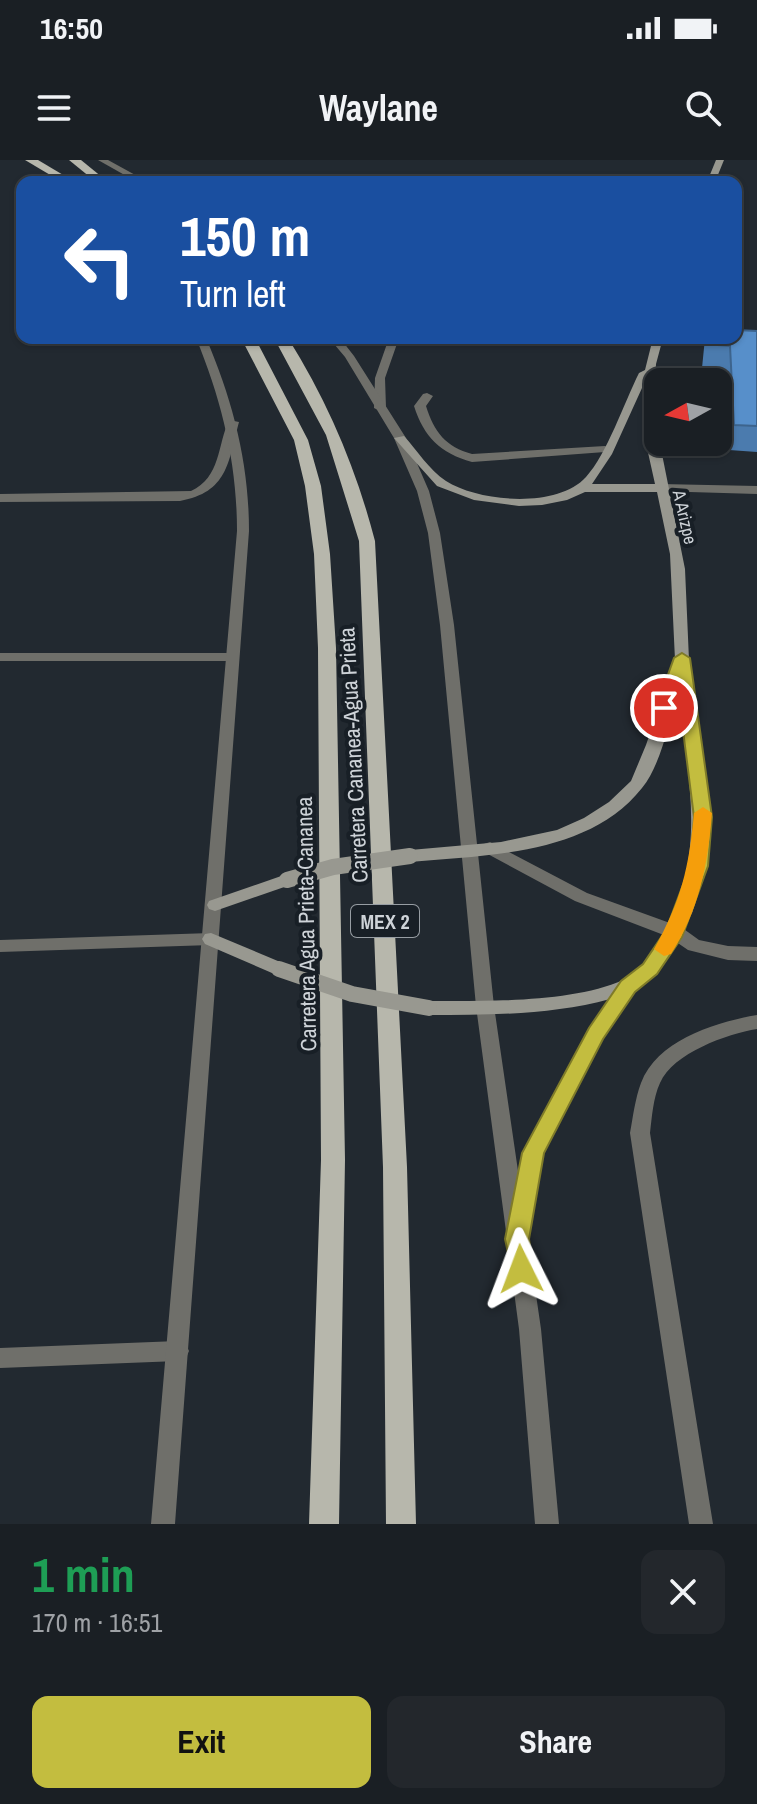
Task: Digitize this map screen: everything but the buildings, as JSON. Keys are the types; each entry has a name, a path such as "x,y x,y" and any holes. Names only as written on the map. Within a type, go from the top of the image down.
{"main road":[{"path":"74,160 95,176"},
{"path":"34,162 59,176"},
{"name":"Carretera Agua Prieta-Cananea","path":"251,344 301,440 313,486 322,554 327,648 333,1160 324,1524"},
{"name":"Carretera Cananea-Agua Prieta","path":"284,344 328,421 350,474 367,541 395,1167 401,1524"},
{"name":"A Arizpe","path":"646,368 656,344"},
{"path":"582,488 591,480 644,372"},
{"path":"400,438 439,482 478,499 537,501 582,488 660,488"},
{"name":"A Arizpe","path":"655,456 674,540 682,612 682,658"},
{"path":"215,905 316,869 353,862 490,848 563,835 601,816 638,783 682,658"},
{"path":"517,1239 533,1153 596,1034 628,986 650,969 675,932 699,866 703,817 682,658"},
{"path":"211,939 279,969 388,1004 429,1008 485,1006 570,999 628,986"}],"street":[{"path":"102,160 133,176"},
{"path":"34,162 53,176"},
{"path":"163,1524 215,905 230,657 244,499 233,422 203,344"},
{"path":"339,344 400,438 423,491 443,583 467,850 485,1006 530,1329 547,1524"},
{"path":"380,408 380,378 392,344"},
{"path":"427,396 420,406 426,430 452,453 472,458 605,449"},
{"path":"0,498 180,497 203,493 217,477 233,422"},
{"path":"660,488 757,490"},
{"path":"0,657 230,657"},
{"path":"490,848 581,897 675,932 694,945 728,953 757,954"},
{"path":"0,946 211,939"},
{"path":"701,1524 640,1133 651,1080 689,1043 742,1023 757,1022"},
{"path":"0,1358 178,1351"}],"slow traffic":[{"path":"664,949 675,932 699,866 703,813"}],"route":[{"path":"521,1269 517,1239 533,1153 596,1034 628,986 650,969 675,932 699,866 703,817 682,658 664,708"}]}
